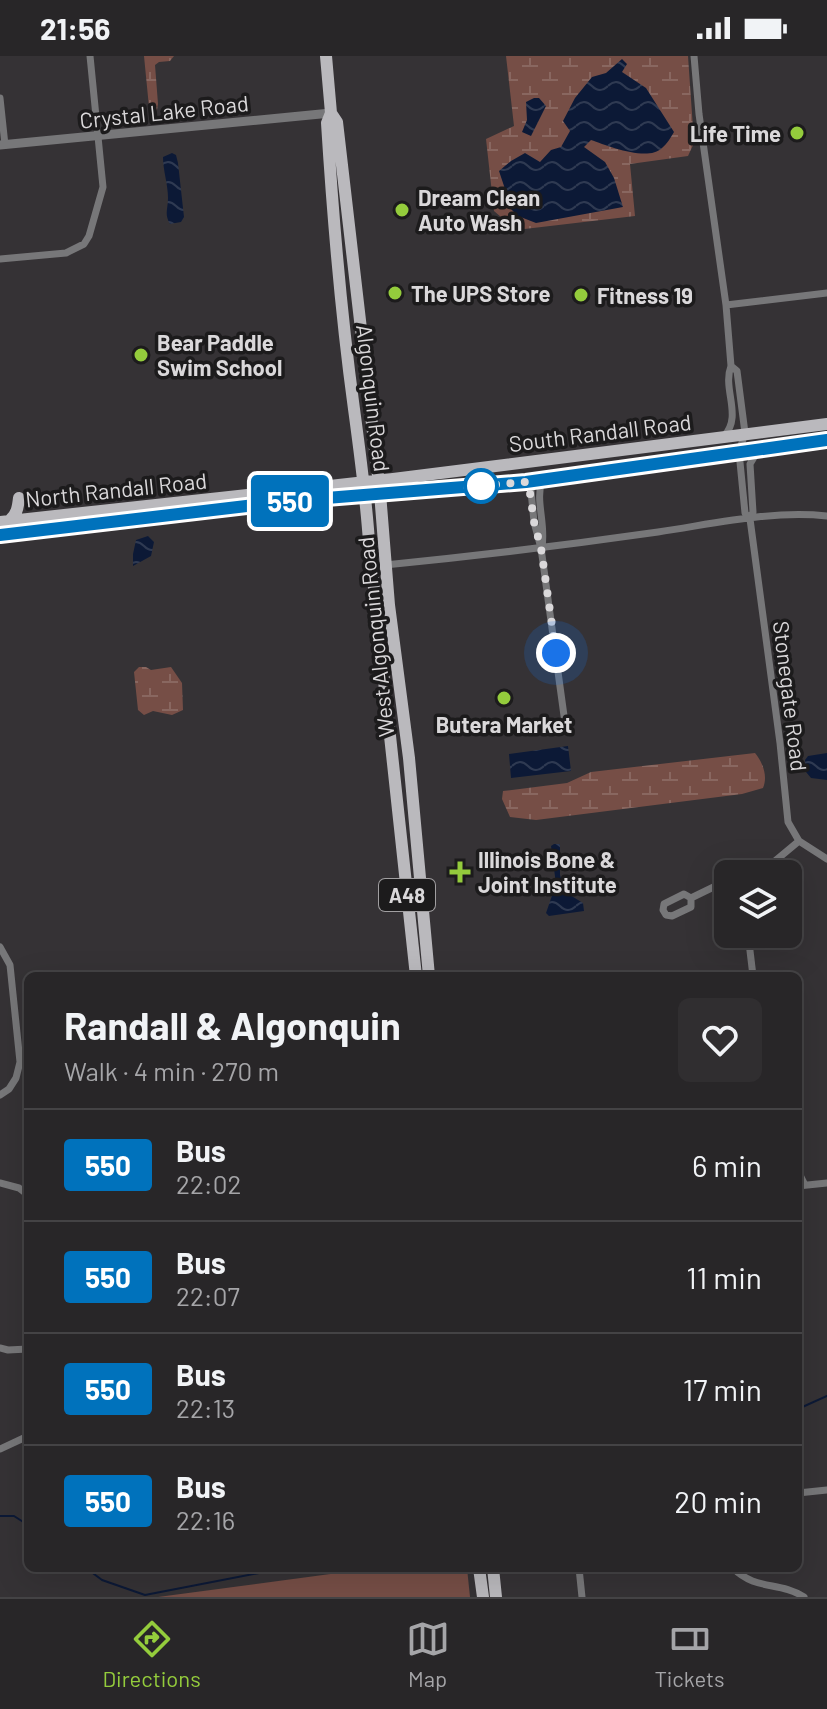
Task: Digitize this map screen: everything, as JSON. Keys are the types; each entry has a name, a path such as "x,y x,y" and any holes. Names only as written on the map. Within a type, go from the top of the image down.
{"main road":[{"name":"West Algonquin Road","path":"326,56 331,113 337,122 380,487 385,565 409,758 429,972"},
{"name":"Algonquin Road","path":"331,113 327,123 345,337 365,488 416,972"},
{"path":"337,255 342,261 354,321 361,337"},
{"path":"345,337 355,344 369,402"},
{"name":"South Randall Road","path":"380,487 745,433 827,424"},
{"name":"South Randall Road","path":"380,487 526,482 827,440"},
{"name":"North Randall Road","path":"5,521 380,487"},
{"name":"North Randall Road","path":"0,535 289,501 365,488"},
{"path":"5,521 14,517 19,498"},
{"path":"480,1572 483,1597"},
{"path":"493,1572 496,1597"}],"street":[{"path":"0,259 66,253 76,250 89,236 103,187 90,56"},
{"name":"Stonegate Road","path":"694,56 731,366 728,374 733,422 724,436"},
{"path":"0,98 2,145"},
{"name":"Crystal Lake Road","path":"2,145 331,113"},
{"path":"726,305 827,293"},
{"name":"Stonegate Road","path":"731,366 737,371 745,433 739,452 745,513 750,519"},
{"name":"Stonegate Road","path":"760,448 750,464 753,512 750,519 788,822 799,841"},
{"path":"541,548 544,535 539,493 543,478"},
{"path":"526,482 531,491 534,522 541,548 565,723"},
{"path":"385,565 541,548 750,519 813,514 827,516"},
{"path":"776,860 799,841 827,859"},
{"path":"691,898 714,887"},
{"path":"0,947 10,965 20,1062 16,1078 9,1089 0,1095"},
{"path":"750,948 753,972"},
{"path":"0,1183 24,1192"},
{"path":"802,1186 827,1183"},
{"path":"0,1348 24,1349"},
{"path":"0,1449 24,1438"},
{"path":"802,1493 827,1490"},
{"path":"579,1572 582,1597"},
{"path":"737,1572 757,1584 786,1588 804,1597"}],"green space":[{"path":"144,56 174,56 170,61 155,65 158,104 154,112 149,107"},
{"path":"506,56 688,56 694,143 688,156 630,164 635,216 516,230 494,211 486,139 514,126"},
{"path":"139,667 151,670 171,667 182,683 183,710 172,715 153,711 144,715 138,710 134,672"},
{"path":"755,753 764,770 763,788 742,794 536,820 510,817 502,799 503,791 567,783 591,772"},
{"path":"345,1572 467,1572 470,1597 158,1597"}],"water":[{"path":"622,59 627,64 622,72 646,88 674,132 662,148 647,154 628,152 591,140 584,147 605,162 614,178 623,207 536,223 518,216 507,205 499,171 525,153 540,162 551,150 561,147 570,131 563,121 575,98 592,77 606,73"},
{"path":"539,98 546,106 531,136 522,132 527,120 526,102"},
{"path":"172,153 176,155 178,163 184,217 181,222 170,224 163,157"},
{"path":"148,536 154,542 151,556 133,566 136,540"},
{"path":"568,746 571,771 511,778 509,754"},
{"path":"827,753 827,780 811,778 806,772 805,760 808,756"},
{"path":"560,844 560,875 565,892 583,903 584,911 549,916 546,913 556,884 551,846"}],"waterway":[{"path":"802,1407 827,1396"},
{"path":"0,1516 14,1516 24,1522"},
{"path":"91,1572 102,1580 145,1595 264,1572"}],"bus line":[{"name":"550","path":"0,535 289,501 526,482 827,440"}],"place":[{"name":"Life Time","path":"797,133"},
{"name":"Dream Clean Auto Wash","path":"402,210"},
{"name":"The UPS Store","path":"395,293"},
{"name":"Fitness 19","path":"581,295"},
{"name":"Bear Paddle Swim School","path":"141,355"},
{"name":"Butera Market","path":"504,698"},
{"name":"Illinois Bone & Joint Institute","path":"460,872"}],"route":[{"path":"481,486 467,487 526,482 529,486 556,653"}]}
